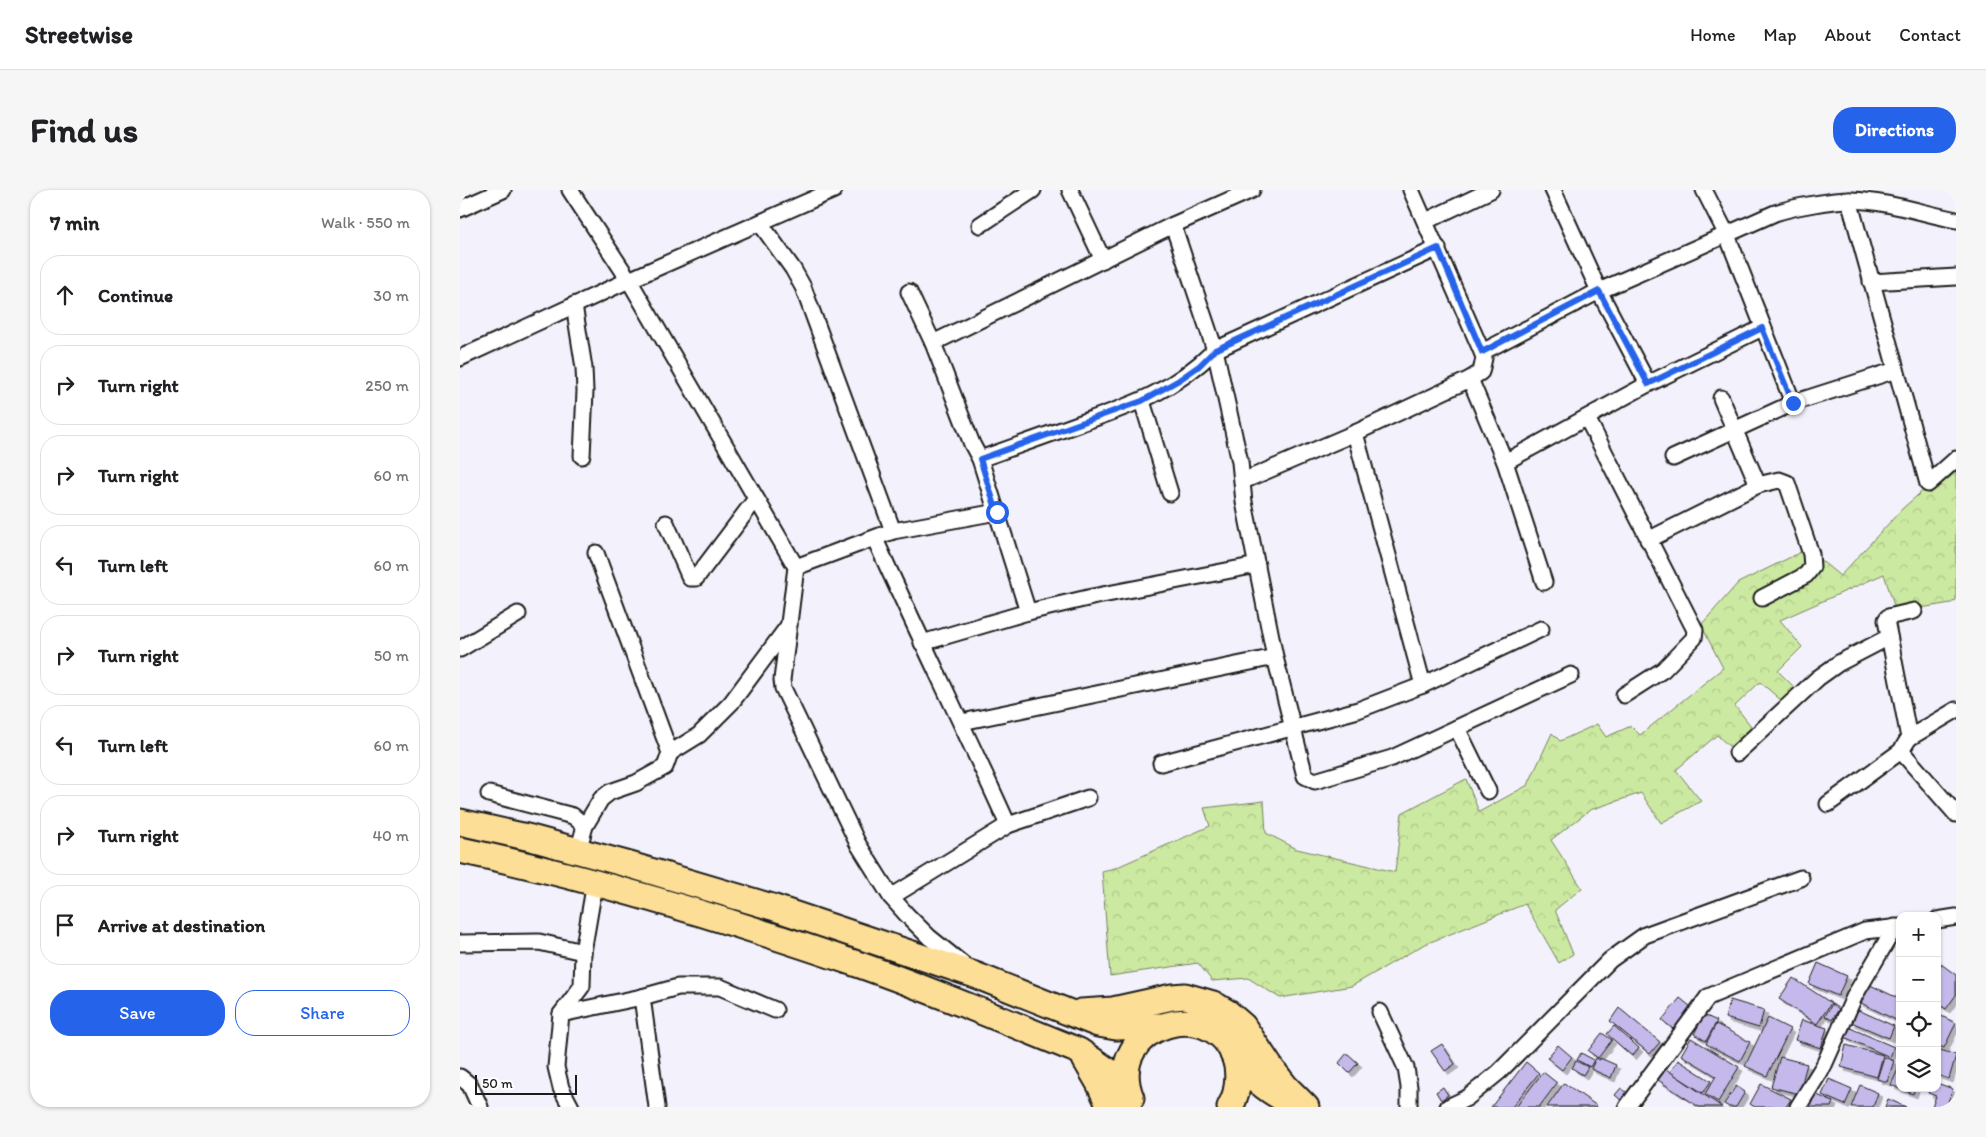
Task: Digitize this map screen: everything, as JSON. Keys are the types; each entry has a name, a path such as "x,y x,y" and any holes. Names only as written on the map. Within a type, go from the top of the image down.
{"main road":[{"path":"460,822 531,838 702,885 975,974 1098,1024 1107,1026 1159,1026 1173,1022 1188,1022 1202,1025 1215,1032 1248,1072 1270,1091 1305,1107"},
{"path":"460,850 595,882 727,920 862,966 1079,1051 1107,1070 1125,1103"},
{"path":"1072,1012 1100,1012 1179,997 1196,998 1213,1004 1228,1013 1243,1026 1271,1068 1305,1107"},
{"path":"1125,1103 1128,1062 1135,1048 1146,1035 1159,1026"},
{"path":"1230,1107 1238,1084 1238,1074 1233,1054"}],"street":[{"path":"460,210 503,190"},
{"path":"570,190 629,280 755,500 796,567 782,680 783,688 858,844 891,896 907,916 929,937 975,974"},
{"path":"460,358 629,280 834,190"},
{"path":"980,225 1033,190"},
{"path":"1070,190 1103,260"},
{"path":"933,343 1173,225 1252,190"},
{"path":"1243,481 1355,433 1470,379 1483,369 1484,358 1482,352 1411,190"},
{"path":"1426,221 1491,190"},
{"path":"1553,190 1599,291 1648,384"},
{"path":"1704,190 1727,235 1793,403"},
{"path":"1482,352 1599,291 1784,210 1849,200 1875,202 1956,220"},
{"path":"1849,200 1928,484 1956,459"},
{"path":"760,223 804,287 893,531"},
{"path":"1173,225 1215,350 1243,481 1244,502 1275,657 1305,776 1315,781 1392,758 1571,675"},
{"path":"980,459 1142,401 1179,380 1199,366 1215,350 1438,248"},
{"path":"1871,282 1956,277"},
{"path":"909,292 933,343 972,444 980,459 1028,612"},
{"path":"574,305 584,368 585,391 582,456"},
{"path":"1505,462 1648,384 1762,328"},
{"path":"1673,458 1793,403 1896,370"},
{"path":"1470,379 1505,462 1544,582"},
{"path":"1721,398 1758,485"},
{"path":"1142,401 1170,494"},
{"path":"1587,418 1648,540 1692,622 1695,634 1694,638 1663,670 1624,695"},
{"path":"1355,433 1423,685"},
{"path":"1648,540 1758,485 1778,480 1787,483 1811,554 1812,567 1806,575 1762,598"},
{"path":"666,523 690,578 696,578 755,500"},
{"path":"796,567 893,531 997,512"},
{"path":"875,539 922,644 962,722 1008,825"},
{"path":"596,553 670,753"},
{"path":"922,644 1028,612 1092,597 1257,565"},
{"path":"1909,738 1886,620 1888,617 1914,611"},
{"path":"460,649 518,614"},
{"path":"578,851 585,826 601,799 610,792 636,783 665,767 670,753 699,735 731,704 790,624"},
{"path":"1161,763 1358,710 1423,685 1541,629"},
{"path":"1737,753 1818,678 1839,663 1889,637"},
{"path":"962,722 1275,657"},
{"path":"1828,804 1901,751 1909,738 1956,710"},
{"path":"1457,728 1488,791"},
{"path":"1901,751 1956,814"},
{"path":"489,794 572,816 585,826"},
{"path":"891,896 1008,825 1088,798"},
{"path":"1448,1107 1467,1098 1499,1072 1610,960 1638,939 1800,878"},
{"path":"571,1107 560,1088 556,1066 561,1014 582,986 583,952 595,882"},
{"path":"1941,919 1956,917"},
{"path":"1627,1107 1708,997 1865,931 1896,927"},
{"path":"1798,1107 1824,1065 1855,995 1896,929"},
{"path":"460,944 539,942 583,952"},
{"path":"561,1014 642,997 678,987 720,987 776,1010"},
{"path":"642,997 657,1107"},
{"path":"1380,1012 1406,1068 1409,1087 1409,1107"},
{"path":"460,1077 470,1085 480,1107"}],"green space":[{"path":"1956,462 1956,600 1951,603 1896,612 1884,574 1780,620 1802,647 1778,671 1797,690 1783,702 1760,682 1735,706 1755,731 1731,748 1717,735 1676,770 1701,801 1661,823 1641,793 1590,810 1551,840 1582,888 1555,910 1573,954 1559,963 1525,904 1423,945 1352,986 1280,998 1248,978 1212,981 1198,963 1110,976 1102,871 1115,868 1210,826 1204,808 1264,801 1266,833 1297,849 1395,872 1402,813 1466,779 1479,812 1528,785 1552,733 1560,741 1597,724 1606,737 1631,726 1640,735 1723,668 1701,625 1738,583 1807,549 1840,576 1903,508"}],"building":[{"path":"1818,963 1847,976 1838,996 1809,984"},
{"path":"1941,964 1956,975 1956,995 1946,1009 1941,1006"},
{"path":"1793,978 1831,1003 1817,1024 1779,999"},
{"path":"1868,984 1896,997 1896,1020 1859,1002"},
{"path":"1680,998 1691,1007 1673,1029 1662,1020"},
{"path":"1730,1000 1764,1010 1759,1028 1725,1018"},
{"path":"1832,1004 1839,1009 1832,1020 1825,1016"},
{"path":"1619,1008 1660,1042 1650,1054 1610,1021"},
{"path":"1856,1009 1894,1026 1889,1038 1851,1022"},
{"path":"1704,1015 1717,1021 1706,1041 1694,1034"},
{"path":"1941,1016 1956,1023 1944,1048 1941,1047"},
{"path":"1768,1018 1790,1029 1767,1076 1745,1066"},
{"path":"1802,1020 1827,1028 1821,1048 1795,1040"},
{"path":"1716,1024 1750,1042 1740,1061 1706,1044"},
{"path":"1614,1026 1639,1048 1632,1056 1607,1034"},
{"path":"1848,1027 1894,1047 1890,1057 1844,1037"},
{"path":"1602,1033 1612,1040 1598,1058 1588,1051"},
{"path":"1691,1038 1739,1067 1718,1102 1705,1094 1716,1076 1681,1055"},
{"path":"1442,1044 1455,1064 1445,1071 1431,1051"},
{"path":"1558,1045 1572,1057 1562,1070 1547,1058"},
{"path":"1846,1045 1883,1055 1877,1077 1841,1067"},
{"path":"1941,1050 1956,1055 1949,1079 1941,1076"},
{"path":"1347,1053 1358,1063 1349,1073 1339,1063"},
{"path":"1581,1053 1594,1060 1590,1067 1577,1060"},
{"path":"1780,1057 1807,1064 1799,1094 1771,1087"},
{"path":"1884,1057 1894,1061 1887,1082 1877,1079"},
{"path":"1596,1058 1616,1065 1611,1078 1591,1069"},
{"path":"1678,1060 1711,1081 1703,1093 1670,1072"},
{"path":"1576,1061 1588,1067 1583,1075 1572,1068"},
{"path":"1526,1062 1539,1073 1512,1107 1491,1107"},
{"path":"1666,1069 1722,1107 1699,1107 1658,1080"},
{"path":"1543,1072 1557,1083 1539,1107 1516,1107"},
{"path":"1896,1074 1896,1087 1891,1085"},
{"path":"1829,1079 1852,1089 1845,1105 1822,1095"},
{"path":"1564,1083 1597,1106 1547,1107"},
{"path":"1761,1084 1791,1099 1786,1107 1755,1107 1750,1104"},
{"path":"1941,1084 1953,1089 1946,1107 1932,1107 1936,1096 1928,1093 1941,1092"},
{"path":"1860,1085 1878,1093 1873,1107 1851,1107"},
{"path":"1736,1086 1745,1092 1736,1107 1729,1107 1724,1104"},
{"path":"1443,1087 1448,1095 1441,1100 1436,1092"},
{"path":"1621,1088 1629,1094 1623,1102 1615,1095"},
{"path":"1815,1094 1833,1102 1831,1107 1810,1107"},
{"path":"1888,1099 1906,1107 1885,1107"}],"route":[{"path":"997,512 980,459 1142,401 1179,380 1199,366 1215,350 1438,248 1482,352 1599,291 1648,384 1762,328 1793,403"}]}
